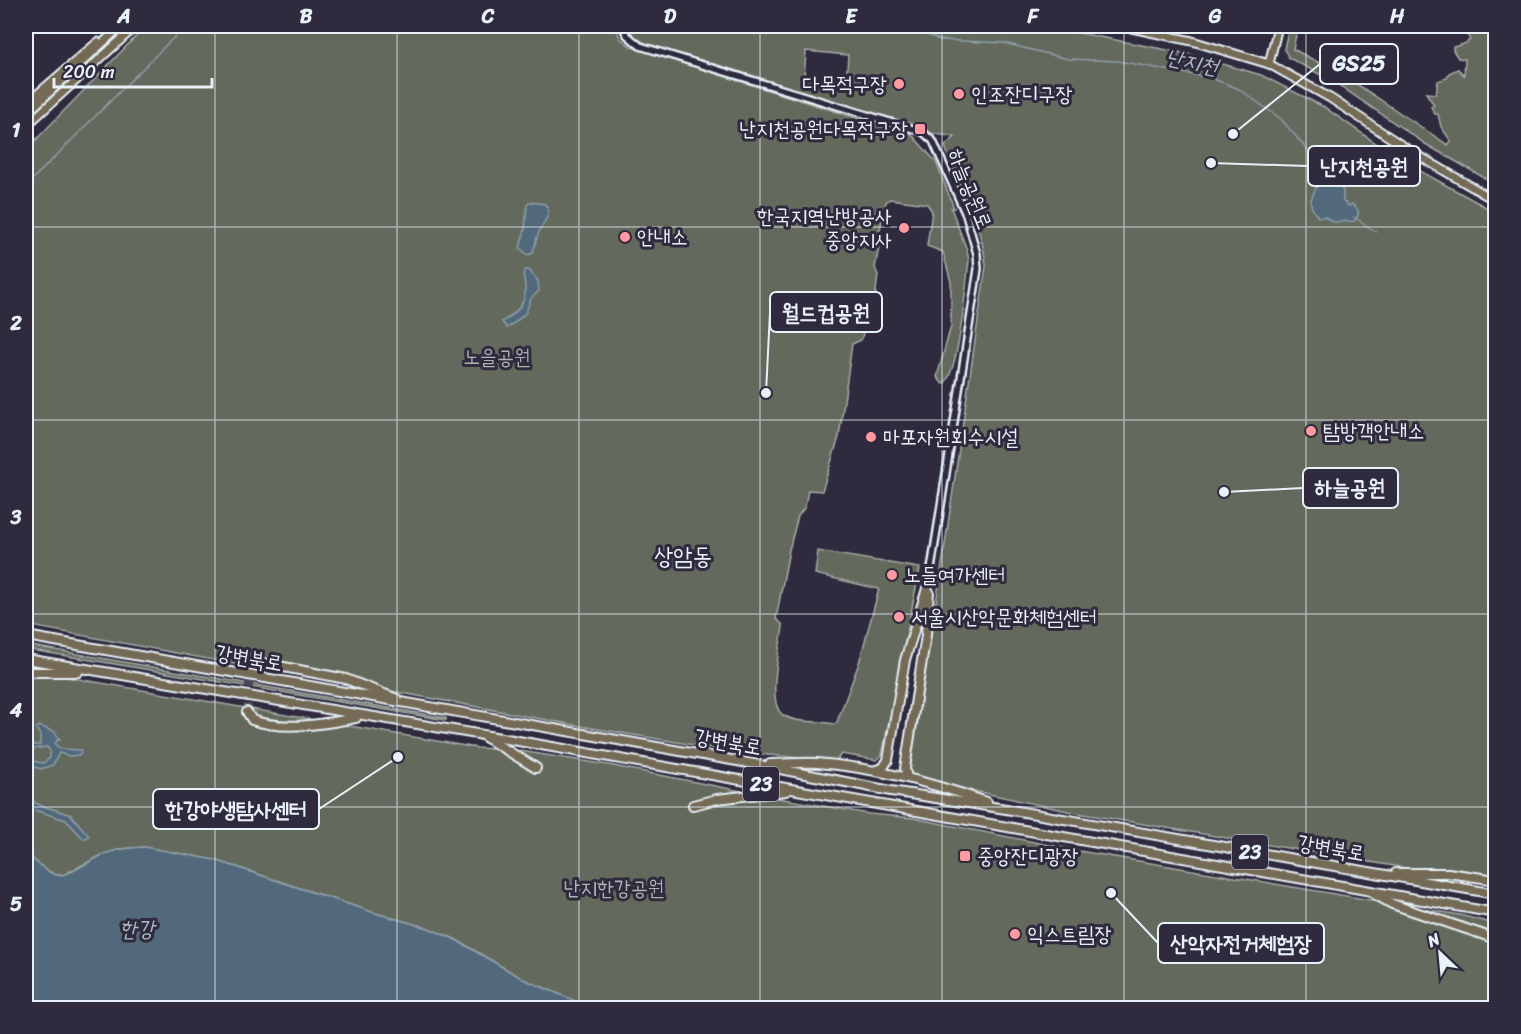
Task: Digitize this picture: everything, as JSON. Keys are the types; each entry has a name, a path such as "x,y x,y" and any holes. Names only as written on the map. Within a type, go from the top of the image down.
{"highway":[{"path":"873,771 883,768 888,760 905,660 929,582"},
{"path":"907,778 905,768 927,633 929,582"},
{"path":"913,631 922,629 927,633"},
{"name":"강변북로","path":"26,636 754,764 891,791 1495,894"},
{"name":"강변북로","path":"26,659 481,735 1496,913"},
{"path":"255,666 259,663 268,664 346,679 412,705"},
{"path":"26,672 99,672"},
{"path":"247,712 252,720 264,725 324,724 362,716"},
{"path":"481,735 536,768"},
{"path":"754,764 816,763 873,771 938,785 1006,809"},
{"path":"693,805 717,799 796,790"},
{"path":"1373,873 1448,873 1496,880"},
{"path":"1371,891 1392,904 1496,939"}],"main road":[{"path":"26,126 136,26"},
{"path":"1122,26 1192,41 1269,64 1330,98 1409,150 1496,201"},
{"path":"1269,64 1278,26"},
{"path":"26,104 88,49 118,28"},
{"path":"26,114 118,28"}],"street":[{"name":"하늘공원로","path":"622,26 627,35 640,46 922,132 933,141 966,215 977,254 978,270 929,582"}],"green space":[{"name":"노을공원","path":"146,26 615,26 620,38 632,47 913,136 936,162 954,208 951,208 969,261 961,327 953,364 949,377 943,384 937,377 951,326 951,282 943,252 927,246 932,211 927,204 890,199 886,202 877,243 879,247 875,268 878,275 873,315 867,320 861,340 852,344 839,437 822,491 808,490 805,507 798,516 776,619 783,628 775,687 778,709 783,715 795,720 834,724 837,722 859,663 879,589 815,574 818,551 920,568 882,755 877,760 841,754 837,760 833,761 736,752 370,687 286,668 251,664 245,666 26,625 26,150"},
{"path":"626,26 1043,26 1188,54 1261,75 1324,107 1400,160 1495,212 1495,880 1448,875 1077,813 914,778 909,772 986,266 980,234 945,146 955,137 923,132 780,88 643,42 630,34","holes":["806,51 848,55 846,83 804,79"]},
{"path":"1289,26 1298,26 1293,49 1346,77 1448,145 1451,141 1441,127 1438,114 1435,114 1431,107 1434,105 1426,93 1436,94 1438,81 1447,78 1449,73 1458,69 1464,75 1465,59 1458,58 1453,50 1453,47 1470,40 1462,26 1495,26 1495,184 1427,145 1334,82 1289,58 1284,49"},
{"path":"26,645 446,718 446,720 26,649"},
{"name":"난지한강공원","path":"26,670 477,748 514,750 609,765 761,795 869,814 913,818 1079,851 1460,915 1495,924 1495,1008 592,1008 523,979 455,939 428,928 375,913 215,860 144,847 121,849 104,854 65,874 56,875 46,870 26,854"}],"water":[{"path":"1324,164 1343,191 1343,201 1349,206 1352,204 1358,210 1358,216 1354,221 1333,222 1325,217 1318,217 1312,208 1311,202 1318,184 1320,166"},
{"path":"530,202 545,204 548,211 533,253 528,255 520,248 525,229 527,205"},
{"path":"525,270 529,270 538,281 539,291 531,299 525,313 507,328 502,322 515,312 525,296 523,274"},
{"path":"39,726 55,732 60,740 57,740 55,744 60,749 81,750 80,755 69,756 59,753 53,765 41,769 26,764 26,760 43,763 50,758 50,751 47,747 26,750 26,745 40,745 40,735 36,728"},
{"path":"27,799 71,815 89,836 84,839 66,820 26,809"},
{"name":"한강","path":"144,847 215,860 375,913 428,928 454,939 523,979 592,1008 26,1008 26,854 48,871 61,875 108,853"}],"waterway":[{"path":"26,186 169,42 188,26"},
{"name":"난지천","path":"905,26 940,40 1004,43 1068,59 1118,61 1211,78 1239,89 1281,119 1322,167"},
{"name":"난지천","path":"1354,217 1376,232"}],"tunnel":[{"path":"247,712 249,685 255,666"}],"place":[{"name":"다목적구장","path":"899,84"},
{"name":"인조잔디구장","path":"959,94"},
{"name":"난지천공원다목적구장","path":"920,129"},
{"name":"GS25","path":"1233,134"},
{"name":"난지천공원","path":"1211,163"},
{"name":"한국지역난방공사 중앙지사","path":"904,228"},
{"name":"안내소","path":"625,237"},
{"name":"월드컵공원","path":"766,393"},
{"name":"탐방객안내소","path":"1311,431"},
{"name":"마포자원회수시설","path":"871,437"},
{"name":"하늘공원","path":"1224,492"},
{"name":"노들여가센터","path":"892,575"},
{"name":"서울시산악문화체험센터","path":"899,617"},
{"name":"한강야생탐사센터","path":"398,757"},
{"name":"중앙잔디광장","path":"965,856"},
{"name":"산악자전거체험장","path":"1111,893"},
{"name":"익스트림장","path":"1015,934"}],"district":[{"name":"상암동","path":"683,556"}]}
